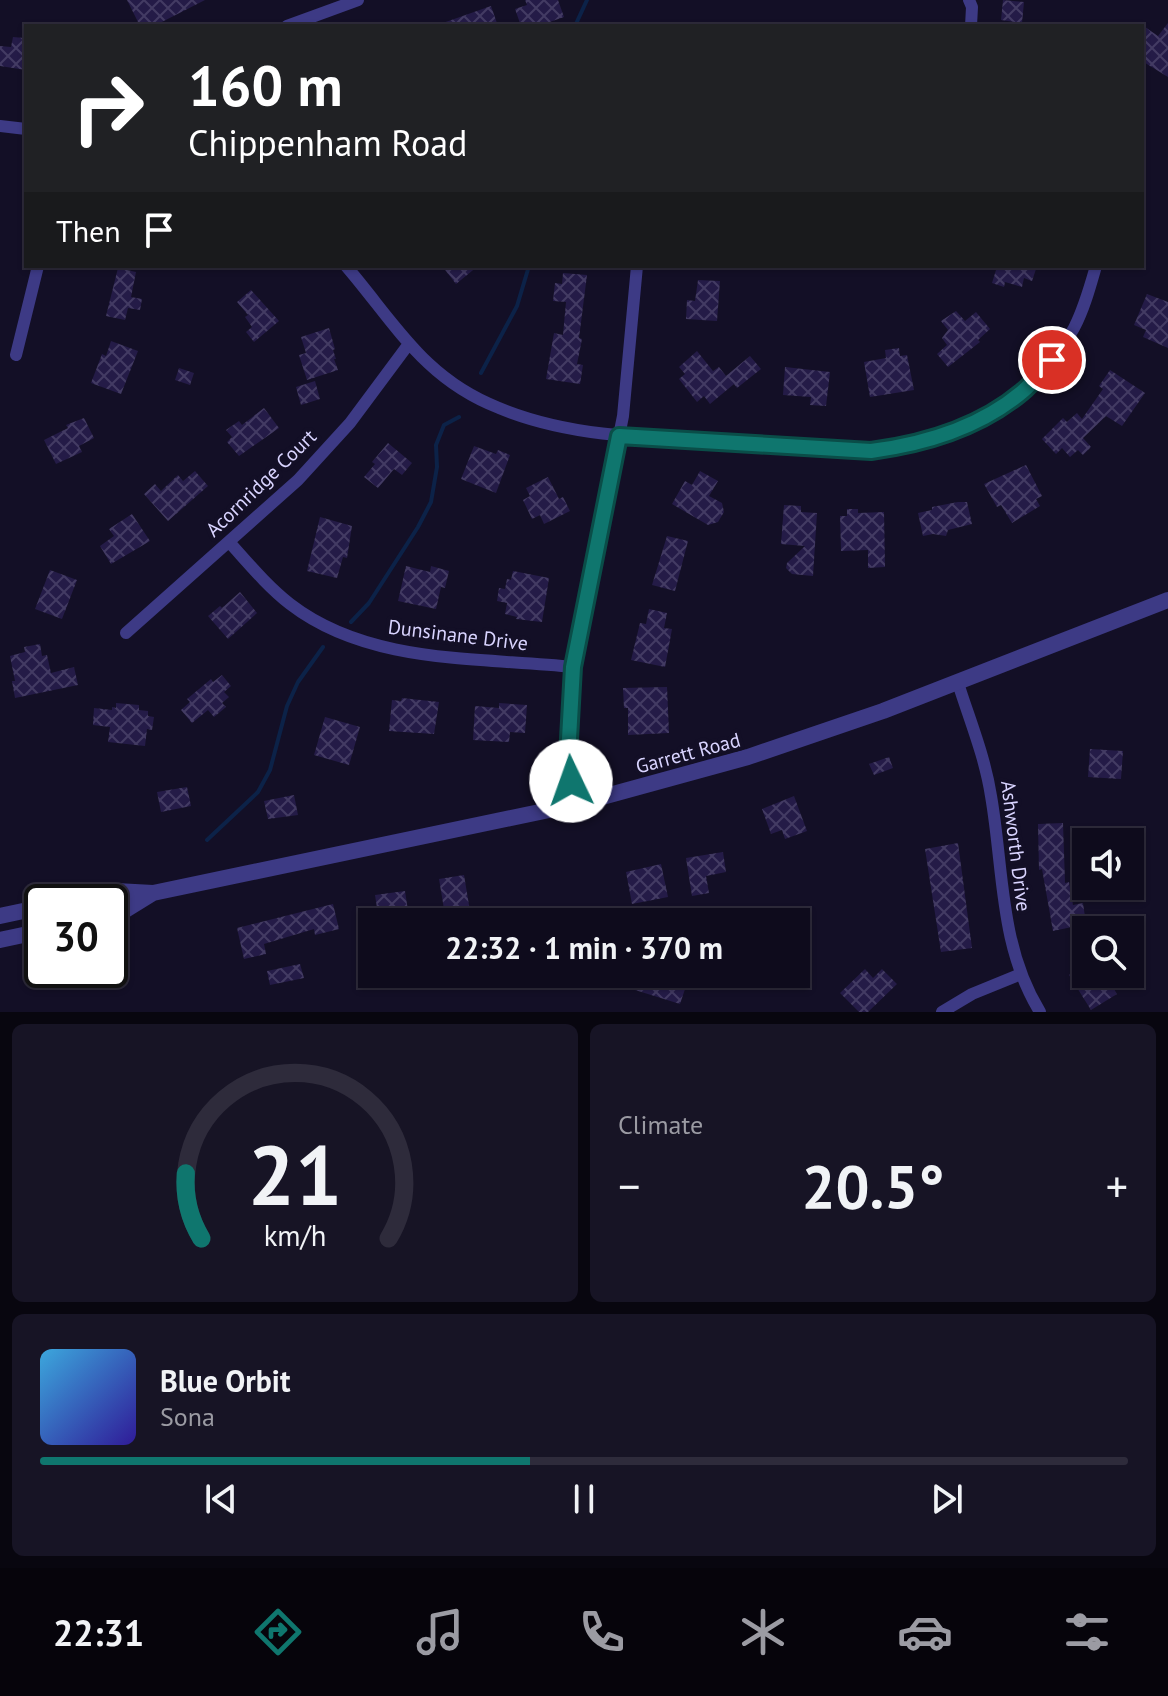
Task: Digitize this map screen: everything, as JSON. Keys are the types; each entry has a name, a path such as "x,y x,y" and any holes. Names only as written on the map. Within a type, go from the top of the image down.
{"street":[{"path":"292,24 358,0"},
{"path":"969,0 971,24"},
{"path":"0,126 24,129"},
{"path":"16,355 38,268"},
{"path":"348,268 408,345 445,377 498,408 556,425 619,436 871,451 923,442 991,415 1023,391 1052,360 1073,330 1088,297 1095,268"},
{"path":"573,805 568,757 573,667 619,436 637,268"},
{"name":"Acornridge Court","path":"126,633 298,480 327,449 408,345"},
{"name":"Dunsinane Drive","path":"230,543 269,586 292,605 317,621 358,640 413,652 573,667"},
{"name":"Garrett Road","path":"128,892 153,893 573,805 748,757 958,683 1168,600"},
{"name":"Ashworth Drive","path":"958,683 985,764 992,798 1004,914 1021,974 1040,1012"},
{"name":"Garrett Road","path":"128,908 153,893"},
{"path":"0,916 24,911"},
{"path":"0,940 24,935"},
{"path":"942,1012 972,994 1021,974"}],"building":[{"path":"127,0 205,0 158,24 139,24"},
{"path":"525,0 558,0 564,17 544,24 520,24 515,9 527,5"},
{"path":"1003,0 1024,2 1022,23 1001,20"},
{"path":"491,6 497,24 440,24"},
{"path":"1168,23 1168,77 1144,62 1144,26 1158,36"},
{"path":"13,37 24,38 24,70 0,66 0,46 11,47"},
{"path":"118,268 136,272 131,297 142,299 140,310 128,308 125,320 106,316"},
{"path":"444,268 476,268 456,284"},
{"path":"1036,268 1032,281 1024,278 1022,287 1005,282 1004,287 992,283 996,270 993,269"},
{"path":"563,273 587,275 577,364 583,365 580,384 546,379 554,333 563,335 566,302 553,301 555,283 562,284"},
{"path":"698,280 720,281 717,321 686,319 687,300 695,301"},
{"path":"251,290 279,321 254,342 246,332 252,327 245,317 248,315 237,302"},
{"path":"1147,294 1168,302 1168,348 1143,337 1146,330 1134,325"},
{"path":"956,311 965,321 976,312 990,329 978,340 980,342 948,367 937,354 947,345 942,338 948,330 941,321"},
{"path":"329,328 338,370 307,380 299,355 306,353 301,337"},
{"path":"111,341 138,351 121,394 91,383 102,354 106,356"},
{"path":"899,348 900,356 907,355 914,390 870,397 864,362 886,358 885,350"},
{"path":"697,351 713,371 719,367 726,376 750,356 761,369 737,388 734,384 710,404 704,396 697,402 679,379 685,374 679,367"},
{"path":"785,367 830,372 826,406 810,405 811,397 783,395"},
{"path":"179,368 194,373 190,385 175,380"},
{"path":"1110,370 1145,393 1122,426 1106,416 1083,438 1091,447 1083,455 1078,450 1070,457 1062,448 1056,454 1042,439 1063,418 1067,422 1077,413 1082,419 1103,389 1099,386"},
{"path":"315,381 320,399 301,405 296,387"},
{"path":"264,408 279,428 239,456 227,442 232,437 226,430 239,421 242,425"},
{"path":"84,418 94,438 79,446 82,452 56,464 44,440 68,428 66,425"},
{"path":"388,443 412,463 402,475 394,469 378,488 364,477"},
{"path":"474,446 496,454 498,450 510,455 496,493 461,479"},
{"path":"1026,465 1042,496 1036,499 1040,506 1012,523 1001,505 997,507 984,484"},
{"path":"195,471 208,486 168,521 144,494 155,484 161,491 178,475 183,481"},
{"path":"700,471 718,481 709,496 722,503 724,512 718,522 708,525 672,504 685,481 692,485"},
{"path":"548,477 559,499 563,497 570,511 544,524 540,515 532,519 523,500 530,496 526,488"},
{"path":"967,502 972,524 948,530 946,536 923,536 918,513"},
{"path":"784,505 801,506 801,512 817,513 813,576 792,574 786,568 787,563 805,546 781,544"},
{"path":"847,509 858,509 858,513 884,512 885,567 868,568 868,550 841,551 840,516 847,516"},
{"path":"132,514 150,541 111,564 100,546 114,536 109,529"},
{"path":"320,517 352,526 347,558 343,557 337,578 307,571"},
{"path":"667,536 688,541 675,591 652,585"},
{"path":"406,566 430,572 431,566 449,571 436,609 398,601"},
{"path":"50,570 77,580 62,619 35,609"},
{"path":"513,571 549,578 542,622 516,619 505,614 507,603 497,601 499,588 505,589"},
{"path":"240,592 257,613 228,639 208,616"},
{"path":"649,609 667,613 664,628 672,629 665,667 631,660 640,623 646,624"},
{"path":"40,644 42,656 47,655 51,673 74,667 78,685 15,698 10,656 25,652 24,647"},
{"path":"222,675 231,686 224,692 229,697 222,703 226,707 214,717 208,710 192,723 181,710 190,702 187,699 211,679 213,682"},
{"path":"667,687 669,733 628,735 628,708 624,708 623,688"},
{"path":"402,698 439,702 434,734 389,731 392,700 401,701"},
{"path":"116,703 139,705 139,710 148,711 148,716 154,717 152,730 147,729 145,746 108,742 110,727 93,725 94,708 112,710 112,707 116,708"},
{"path":"499,703 527,705 525,733 510,732 509,742 473,740 475,706 499,708"},
{"path":"325,717 360,727 349,765 314,755"},
{"path":"1090,749 1123,751 1121,779 1088,777"},
{"path":"889,757 893,768 874,775 869,764"},
{"path":"187,787 191,806 161,812 157,792"},
{"path":"294,795 298,815 268,819 264,801"},
{"path":"794,796 807,831 785,839 782,830 771,834 762,809"},
{"path":"1063,823 1065,883 1069,882 1073,905 1083,903 1085,916 1072,916 1072,927 1053,931 1042,869 1039,870 1038,824"},
{"path":"958,843 972,948 941,952 925,849"},
{"path":"723,852 726,872 706,876 709,893 692,896 686,858"},
{"path":"661,864 668,897 632,904 626,872"},
{"path":"464,875 470,908 444,908 439,879"},
{"path":"405,891 408,908 377,908 375,895"},
{"path":"333,904 339,929 315,935 314,929 264,944 266,954 244,959 237,928"},
{"path":"300,964 304,978 270,985 267,971"},
{"path":"865,969 873,978 882,969 897,984 868,1012 859,1012 840,993"},
{"path":"636,988 685,988 680,1004"},
{"path":"1077,988 1113,988 1117,994 1091,1010"}],"waterway":[{"path":"576,24 587,0"},
{"path":"481,373 517,306 528,268"},
{"path":"351,622 369,603 418,527 431,502 437,467 436,445 444,425 459,417"},
{"path":"207,840 258,792 270,770 287,706 298,682 323,647"}],"route":[{"path":"571,781 568,757 573,667 619,436 871,451 896,447 923,442 991,415 1023,391 1052,360"}]}
